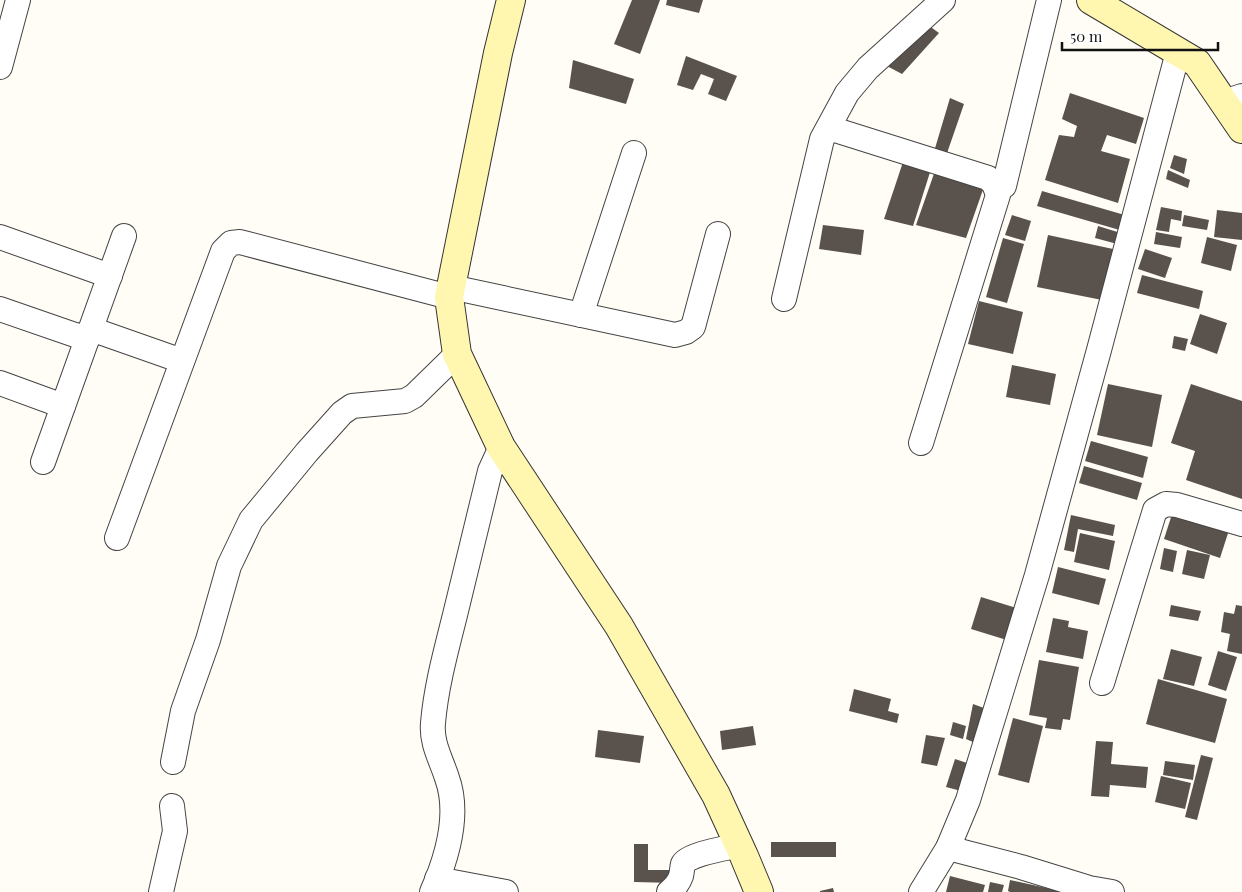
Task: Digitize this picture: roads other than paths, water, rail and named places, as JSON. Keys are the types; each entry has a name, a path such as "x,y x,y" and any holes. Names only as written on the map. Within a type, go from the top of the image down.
{"street":[{"path":"2,54 18,0"},
{"path":"511,0 498,53 450,292 457,354 501,447 619,626 716,796 740,845 759,892"},
{"path":"784,299 822,139 847,93 868,68 943,0"},
{"path":"1004,186 1049,0"},
{"path":"1091,0 1197,63 1233,99 1242,129"},
{"path":"921,892 948,848 968,800 1037,575 1178,52"},
{"path":"829,128 988,178 994,184 998,195 921,443"},
{"path":"581,315 634,153"},
{"path":"117,538 223,251 231,243 240,242 450,292 581,315 675,335 686,332 692,327 718,234"},
{"path":"43,462 124,236"},
{"path":"0,238 110,276"},
{"path":"0,309 75,335 89,333 182,361"},
{"path":"172,762 183,711 208,640 228,566 252,520 307,452 342,413 352,406 405,401 414,396 457,354"},
{"path":"0,383 63,406"},
{"path":"501,447 490,471 444,661 436,698 432,737 448,780 452,803 451,830 444,860 434,886 506,892"},
{"path":"1102,683 1155,510 1166,504 1177,505 1242,524"},
{"path":"161,892 175,831 172,806"},
{"path":"669,892 677,884 685,861 692,856 740,845"},
{"path":"948,848 1021,866 1096,891"}]}
